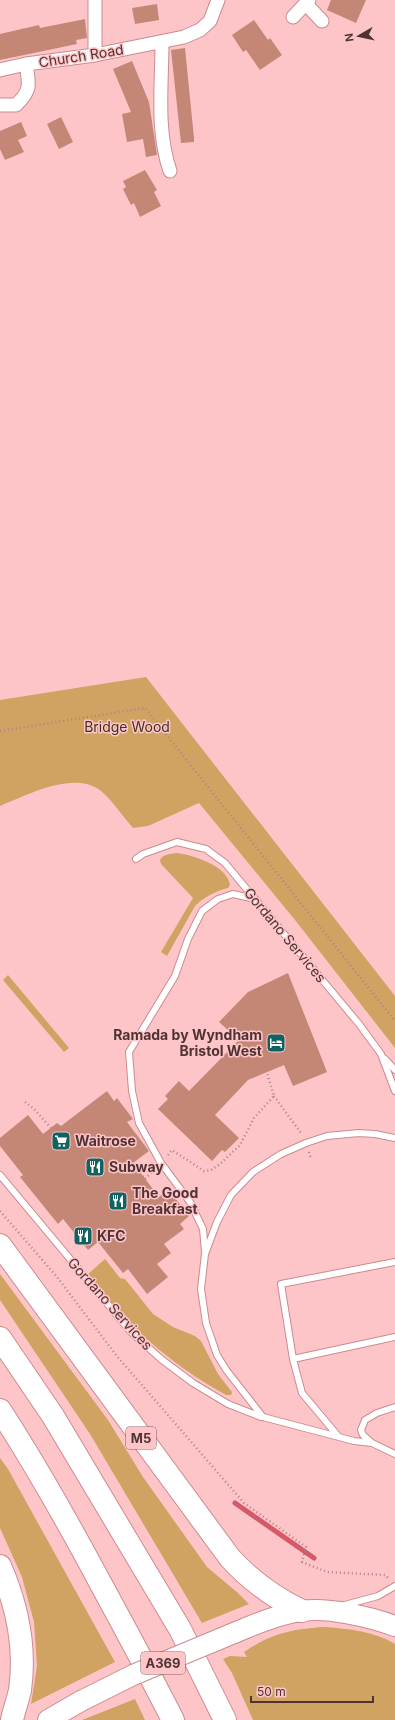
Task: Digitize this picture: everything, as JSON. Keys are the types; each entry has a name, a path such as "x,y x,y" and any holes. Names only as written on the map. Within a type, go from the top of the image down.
{"highway":[{"name":"M5","path":"0,1245 230,1558 258,1585 280,1600 312,1611"},
{"path":"0,1338 53,1416 180,1629 225,1720"},
{"path":"0,1410 74,1535 173,1720"},
{"path":"0,1566 9,1586 20,1632 22,1671 12,1720"}],"main road":[{"name":"A369","path":"48,1720 81,1701 133,1675 246,1628 312,1611 355,1615 395,1626"}],"street":[{"path":"95,0 96,55"},
{"name":"Church Road","path":"0,70 26,64 96,55 184,37 200,30 210,21 218,0"},
{"path":"293,17 307,2 322,21"},
{"path":"162,42 161,133 164,154 170,171"},
{"path":"0,105 16,105 26,95 28,80 26,64"}],"lane":[{"name":"Gordano Services","path":"136,859 143,854 177,842 206,849 224,863 354,1018 382,1054 395,1091"},
{"path":"255,899 233,894 218,899 202,911 188,939 174,976 129,1052 132,1091 139,1123 161,1163 190,1202 203,1229 205,1254 201,1288 206,1323 217,1355 227,1371 263,1417"},
{"path":"382,1054 395,1070"},
{"path":"205,1254 217,1222 231,1195 253,1172 281,1154 327,1136 343,1134 375,1134 395,1138"},
{"name":"Gordano Services","path":"0,1175 131,1332 161,1359 193,1383 228,1404 263,1417 372,1443 395,1454"},
{"path":"338,1436 302,1393 293,1359 281,1284 395,1262"},
{"path":"293,1359 395,1337"},
{"path":"372,1443 363,1435 361,1430 365,1420 376,1413 395,1407"},
{"path":"312,1611 378,1596 395,1586"}],"path":[{"path":"0,731 145,708 395,1021"},
{"path":"267,1073 274,1096 299,1129 311,1158"},
{"path":"128,1157 145,1179 172,1150 204,1171 211,1170 220,1164 240,1145 254,1118 274,1096"},
{"path":"25,1102 34,1109 51,1128"},
{"path":"0,1211 57,1277 120,1360 244,1503 306,1547 302,1562 327,1572 385,1575 390,1580"}],"green space":[{"name":"Bridge Wood","path":"146,677 395,996 395,1048 295,920 199,803 148,826 133,828 101,791 90,785 78,783 51,786 0,806 0,700"},
{"path":"177,853 192,856 217,867 228,878 230,885 228,888 206,897 195,906 167,956 161,952 193,898 161,864 160,860 163,857"},
{"path":"8,975 69,1048 64,1052 3,980"},
{"path":"105,1259 120,1278 125,1279 153,1314 173,1327 195,1336 201,1341 218,1374 232,1392 231,1395 226,1395 206,1383 168,1357 134,1327 118,1310 88,1274"},
{"path":"0,1274 108,1420 143,1477 207,1567 249,1604 202,1623 90,1434 0,1300"},
{"path":"0,1458 8,1469 115,1662 31,1704 37,1666 34,1622 22,1577 0,1528"},
{"path":"325,1627 370,1633 395,1644 395,1720 253,1720 232,1673 223,1659 230,1656 247,1657 244,1652 273,1636 302,1629"},
{"path":"135,1699 145,1720 82,1720"}],"building":[{"path":"331,0 366,0 356,23 327,10"},
{"path":"157,4 159,20 135,24 132,8"},
{"path":"85,19 87,38 76,40 77,44 0,60 0,34 39,25 40,28"},
{"path":"254,20 268,40 270,38 282,55 260,70 246,50 243,52 232,35"},
{"path":"185,48 194,142 181,143 171,50"},
{"path":"132,61 149,102 157,155 146,157 143,139 127,142 122,114 131,112 113,69"},
{"path":"61,117 73,142 59,149 47,124"},
{"path":"21,122 27,136 18,140 24,152 5,160 0,149 0,131"},
{"path":"145,170 157,190 154,192 161,206 140,217 134,203 131,205 123,189 126,187 123,181"},
{"name":"Ramada by Wyndham Bristol West","path":"288,973 327,1072 293,1086 284,1065 248,1080 215,1115 239,1138 225,1152 222,1150 212,1161 158,1109 168,1099 165,1096 179,1081 189,1091 239,1040 219,1022 248,992"},
{"path":"107,1091 114,1101 117,1098 133,1119 127,1122 149,1151 133,1163 159,1197 168,1189 189,1216 180,1224 184,1229 164,1244 171,1253 157,1264 168,1277 147,1294 128,1269 123,1273 98,1242 88,1250 63,1219 58,1224 20,1177 23,1175 0,1146 0,1138 28,1115 43,1134 57,1123 61,1126"}],"waterway":[{"path":"235,1503 314,1558"}],"place":[{"name":"Ramada by Wyndham Bristol West","path":"276,1043"},
{"name":"Waitrose","path":"61,1141"},
{"name":"Subway","path":"95,1167"},
{"name":"The Good Breakfast","path":"118,1201"},
{"name":"KFC","path":"83,1236"}]}
